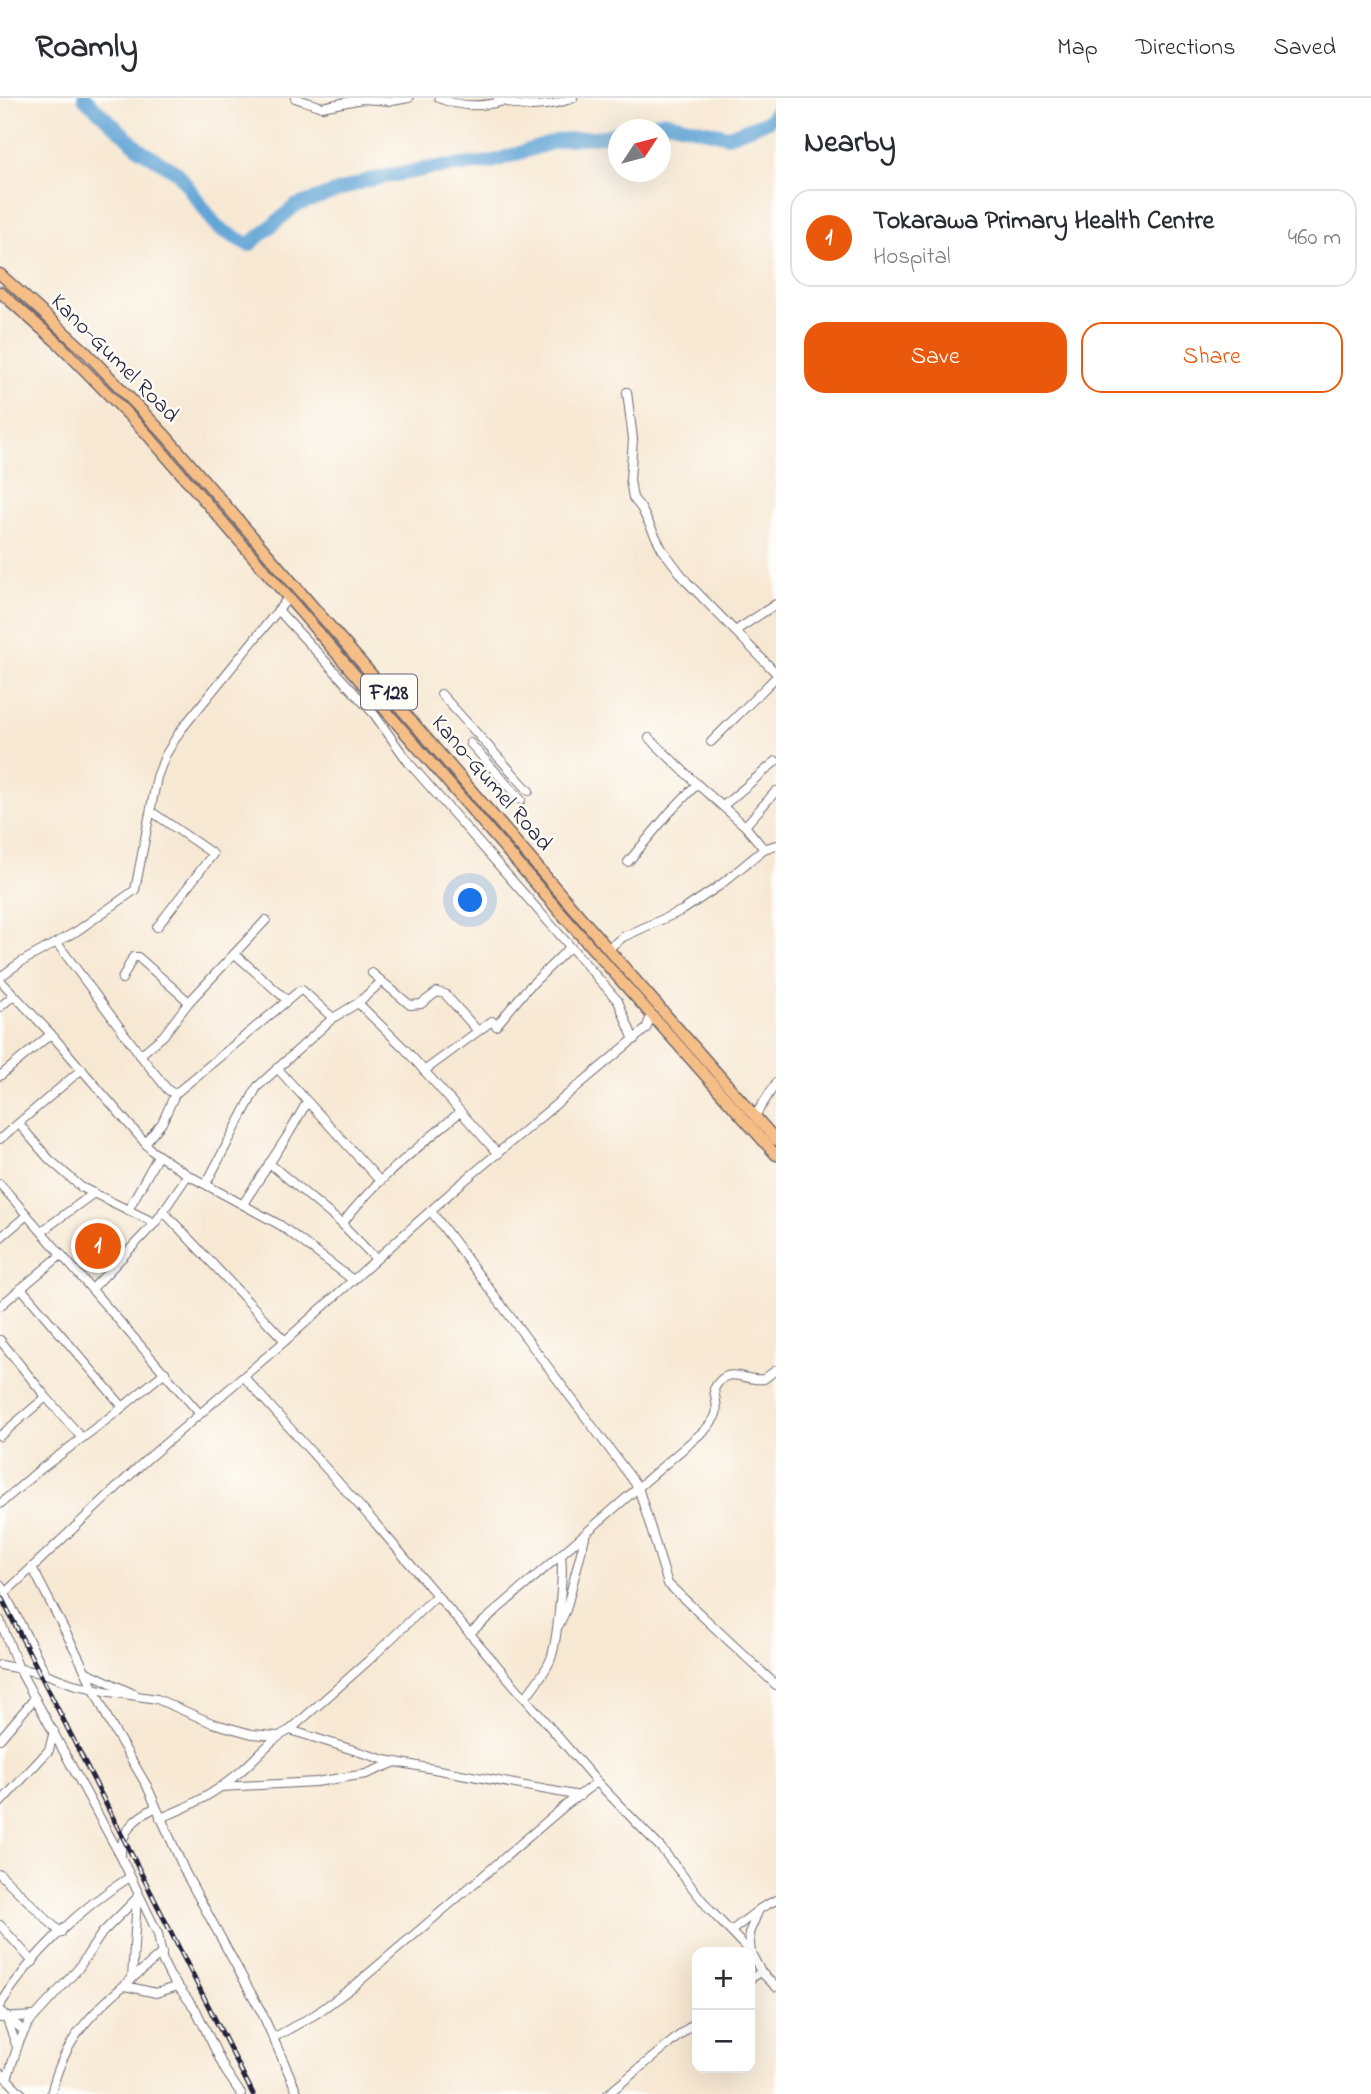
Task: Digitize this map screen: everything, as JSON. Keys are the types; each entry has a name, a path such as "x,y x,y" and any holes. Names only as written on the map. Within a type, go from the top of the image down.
{"main road":[{"name":"Kano-Gumel Road","path":"0,274 84,350 186,459 776,1140"},
{"name":"Kano-Gumel Road","path":"0,292 75,360 146,433 651,1016 776,1155"},
{"path":"75,360 84,350"},
{"path":"446,780 457,773"}],"street":[{"path":"295,98 309,100 322,107 359,99 392,101 409,98"},
{"path":"439,98 464,106 501,100 554,105 573,98"},
{"path":"627,392 633,439 631,495 641,508 662,549 687,582 776,675 711,742"},
{"path":"288,598 172,743 161,764 135,890 57,943 21,962 0,979 159,1156 288,1230 353,1280"},
{"path":"735,631 776,604"},
{"path":"278,610 374,714 409,763 618,1001 634,1040"},
{"path":"442,694 529,791"},
{"path":"649,738 697,785 745,826 764,849"},
{"path":"470,743 521,800"},
{"path":"723,806 776,761"},
{"path":"628,862 697,785"},
{"path":"745,826 776,791"},
{"path":"152,811 213,854 157,926"},
{"path":"609,948 623,937 690,906 764,849 775,844"},
{"path":"140,1055 163,1036 188,1002 236,955 266,920"},
{"path":"57,943 140,1055 168,1090 175,1094"},
{"path":"424,1071 492,1021 496,1026 501,1023 513,1003 570,947"},
{"path":"236,955 287,1000"},
{"path":"122,979 133,957 138,957 188,1002"},
{"path":"372,973 407,1004 414,1006 438,992 444,994 478,1031"},
{"path":"206,1184 257,1087 332,1018 358,1003 381,982"},
{"path":"145,1143 162,1123 175,1094 287,1000 302,990 332,1018"},
{"path":"0,1007 14,995"},
{"path":"358,1003 424,1071 498,1154"},
{"path":"5,1593 146,1460 431,1211 634,1040 646,1029 651,1016"},
{"path":"0,1076 51,1034"},
{"path":"277,1068 380,1181"},
{"path":"0,1139 82,1069"},
{"path":"755,1116 776,1083"},
{"path":"243,1204 307,1102"},
{"path":"342,1224 356,1204 380,1181 460,1112"},
{"path":"19,1124 49,1159 70,1178 94,1194 155,1223"},
{"path":"128,1210 159,1156"},
{"path":"269,1163 342,1224 376,1259"},
{"path":"92,1289 155,1223 188,1175"},
{"path":"0,1184 200,1414"},
{"path":"42,1231 94,1194"},
{"path":"163,1211 285,1341"},
{"path":"431,1211 638,1487 668,1584 776,1685"},
{"path":"0,1238 27,1215"},
{"path":"0,1306 61,1255"},
{"path":"21,1288 123,1407"},
{"path":"0,1339 4,1352 82,1438"},
{"path":"470,1633 561,1557 717,1418 719,1412 714,1389 722,1379 731,1373 759,1380 776,1370"},
{"path":"0,1504 165,1372"},
{"path":"244,1377 470,1633 597,1782 662,1849 709,1909 746,1947"},
{"path":"0,1436 46,1398"},
{"path":"558,1627 566,1610 586,1535"},
{"path":"525,1698 551,1660 558,1627 561,1557"},
{"path":"32,1567 92,1688 148,1786 186,1874 262,2012 298,2094"},
{"path":"0,1584 46,1674"},
{"path":"160,1818 201,1801 249,1764 277,1736 290,1730 368,1661 436,1596"},
{"path":"0,1620 19,1669 130,1877 136,1897 137,1915 132,1979"},
{"path":"0,1665 46,1674 92,1688 157,1699 230,1729 277,1736"},
{"path":"84,1670 136,1695"},
{"path":"0,1739 36,1698"},
{"path":"290,1730 396,1762 580,1796"},
{"path":"0,1803 49,1750 54,1731"},
{"path":"220,1787 316,1782 366,1774 396,1762"},
{"path":"273,2038 316,2014 354,1986 566,1805 597,1782"},
{"path":"121,1857 121,1842 126,1831 140,1816 156,1807"},
{"path":"0,1874 61,1933"},
{"path":"0,2005 20,1975 61,1933 97,1900 130,1877"},
{"path":"136,1897 158,1934 166,1969 196,2010 225,2070 241,2094"},
{"path":"7,2080 23,2031 78,1969 102,1933 136,1897"},
{"path":"731,1931 776,1900"},
{"path":"751,1947 751,1924 761,1908"},
{"path":"0,1925 33,1962"},
{"path":"51,2094 56,2072 75,2035 105,2001 162,1953"},
{"path":"755,1961 761,1972 776,1987"},
{"path":"755,1976 761,1972"},
{"path":"125,1986 156,1993 178,1986"},
{"path":"2,2015 34,2016"},
{"path":"2,2015 23,2031"},
{"path":"2,2015 18,2049"},
{"path":"608,2094 692,2025"},
{"path":"0,2072 22,2094"}],"waterway":[{"path":"84,98 141,150 178,173 218,228 249,245 295,206 368,180 432,168 491,162 560,140 608,135"},
{"path":"671,123 728,136 768,121 776,111"}],"railway":[{"path":"0,1595 253,2094"}],"place":[{"name":"Tokarawa Primary Health Centre","path":"98,1246"}]}
